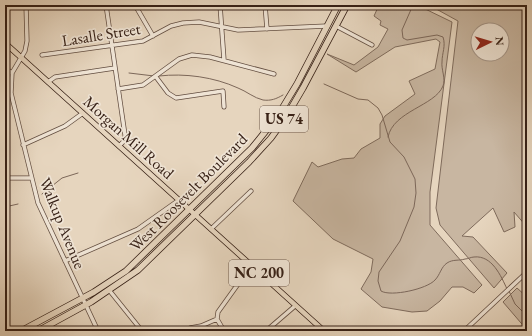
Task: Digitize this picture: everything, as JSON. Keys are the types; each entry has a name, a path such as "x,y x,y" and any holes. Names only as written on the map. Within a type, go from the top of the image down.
{"highway":[{"name":"West Roosevelt Boulevard","path":"22,331 98,290 126,271 252,148 268,128 297,84 338,5"},
{"name":"West Roosevelt Boulevard","path":"38,331 86,305 149,260 196,215 271,138 311,73 347,5"},
{"path":"311,73 329,30 327,26"},
{"path":"300,92 299,88 312,62 317,45"}],"main road":[{"name":"Morgan Mill Road","path":"5,43 324,331"}],"street":[{"name":"Walkup Avenue","path":"26,5 27,41 25,51 20,56 12,73 10,93 38,203 98,331"},
{"path":"106,5 125,138 119,146"},
{"path":"135,5 153,36"},
{"path":"220,5 224,60"},
{"path":"265,5 267,29"},
{"name":"Lasalle Street","path":"42,55 143,41 171,26 183,23 199,22 238,30 327,26"},
{"path":"336,26 372,45"},
{"path":"118,89 141,86 185,56 197,55 224,60 274,74"},
{"path":"5,68 12,73"},
{"path":"48,82 55,77 115,68"},
{"path":"156,77 173,97 223,91 224,107"},
{"path":"23,145 65,126 83,113"},
{"path":"5,178 31,178"},
{"path":"211,229 251,191"},
{"path":"65,261 138,229 179,200"},
{"path":"190,328 202,326 216,319 218,312 251,266"},
{"path":"464,331 498,301 527,272"},
{"path":"109,290 142,331"},
{"path":"266,331 295,306"},
{"path":"216,319 224,331"}],"shaded area":[{"path":"379,5 417,5 452,22 430,192 430,225 482,285 474,293 463,287 452,287 440,301 427,311 412,312 382,307 361,289 371,272 373,259 333,239 293,201 312,162 318,167 342,159 354,158 361,149 380,138 380,124 385,116 415,94 409,81 435,69 440,42 436,39 395,47 356,72 327,54 354,65 378,47 388,29 380,25 381,21 374,16"},
{"path":"429,5 527,5 527,227 514,212 515,227 504,232 493,208 462,236 473,237 507,273 494,288 440,225 436,208 458,21"},
{"path":"517,288 527,297 527,330 503,302"}],"waterway":[{"path":"388,137 391,128 398,121 405,115 432,99 439,93 444,83 442,65 444,46 443,37 437,35 407,40 403,38 402,30 413,5"},
{"path":"129,73 154,76"},
{"path":"159,76 179,75 219,81 241,89 256,98 263,100 278,98 283,95"},
{"path":"324,84 358,99 368,100 378,108 382,115 390,142 404,157 415,179 416,193 414,207 400,241 379,272 378,281 381,291 386,293 400,293 417,289 435,280 447,263 474,257 486,259 491,263 499,273 507,289"},
{"path":"42,194 62,178 78,173"},
{"path":"5,207 18,204"},
{"path":"509,291 515,304 527,316"}]}
